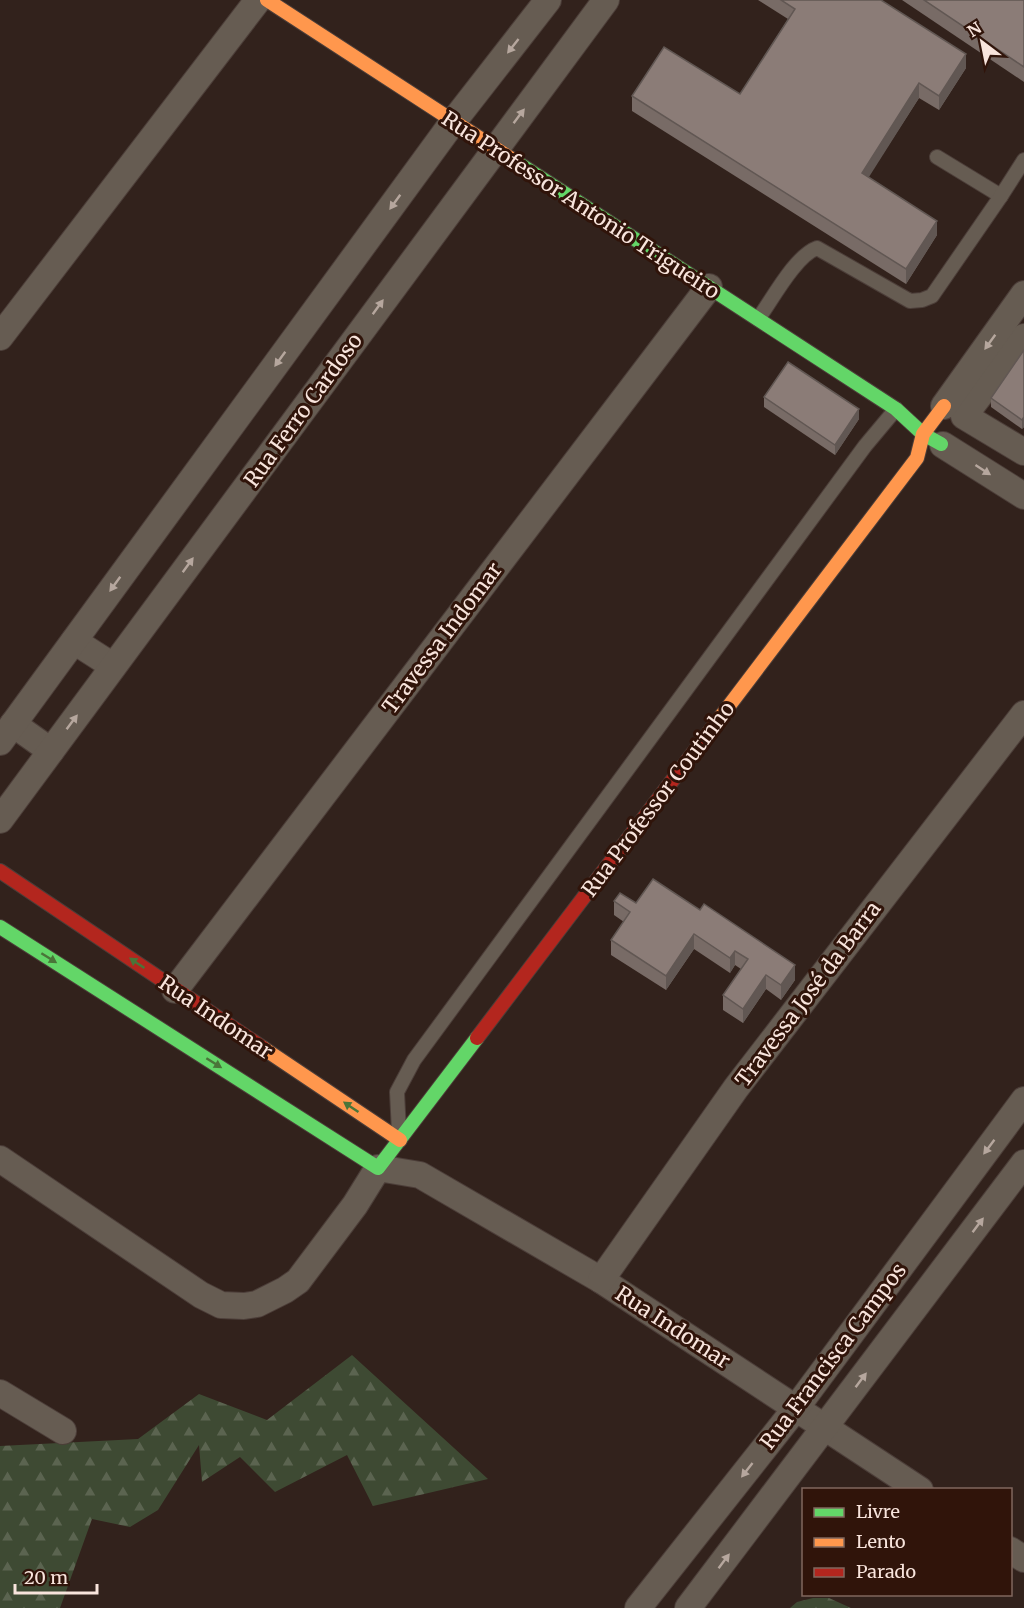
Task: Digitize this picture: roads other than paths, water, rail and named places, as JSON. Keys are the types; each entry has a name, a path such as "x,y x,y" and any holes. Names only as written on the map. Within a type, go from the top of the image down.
{"street":[{"path":"0,337 258,0"},
{"name":"Rua Professor Antonio Trigueiro","path":"267,0 896,409 1024,452"},
{"path":"51,751 6,733 453,123 548,0"},
{"name":"Rua Ferro Cardoso","path":"0,820 606,0"},
{"name":"Travessa Indomar","path":"176,990 709,287"},
{"name":"Rua Professor Coutinho","path":"378,1167 917,459 1024,294"},
{"name":"Rua Professor Coutinho","path":"917,459 940,422 1024,337"},
{"path":"896,409 940,422"},
{"name":"Rua Professor Antonio Trigueiro","path":"940,422 1024,496"},
{"path":"74,641 113,666"},
{"name":"Travessa José da Barra","path":"601,1280 736,1089 1024,714"},
{"name":"Rua Indomar","path":"0,871 400,1140 420,1175"},
{"name":"Rua Indomar","path":"0,927 378,1167 420,1175 601,1280 917,1488"},
{"name":"Rua Francisca Campos","path":"638,1608 796,1408 1024,1100"},
{"path":"0,1159 201,1295 220,1305 233,1306 257,1304 298,1281 355,1205 378,1167"},
{"name":"Rua Francisca Campos","path":"688,1608 1024,1164"},
{"path":"0,1393 63,1431"}],"lane":[{"path":"938,157 1001,196"},
{"path":"758,319 796,266 811,250 817,248 910,301 932,296 1024,160"},
{"path":"400,1140 397,1092 414,1060 866,446 896,409"}]}
